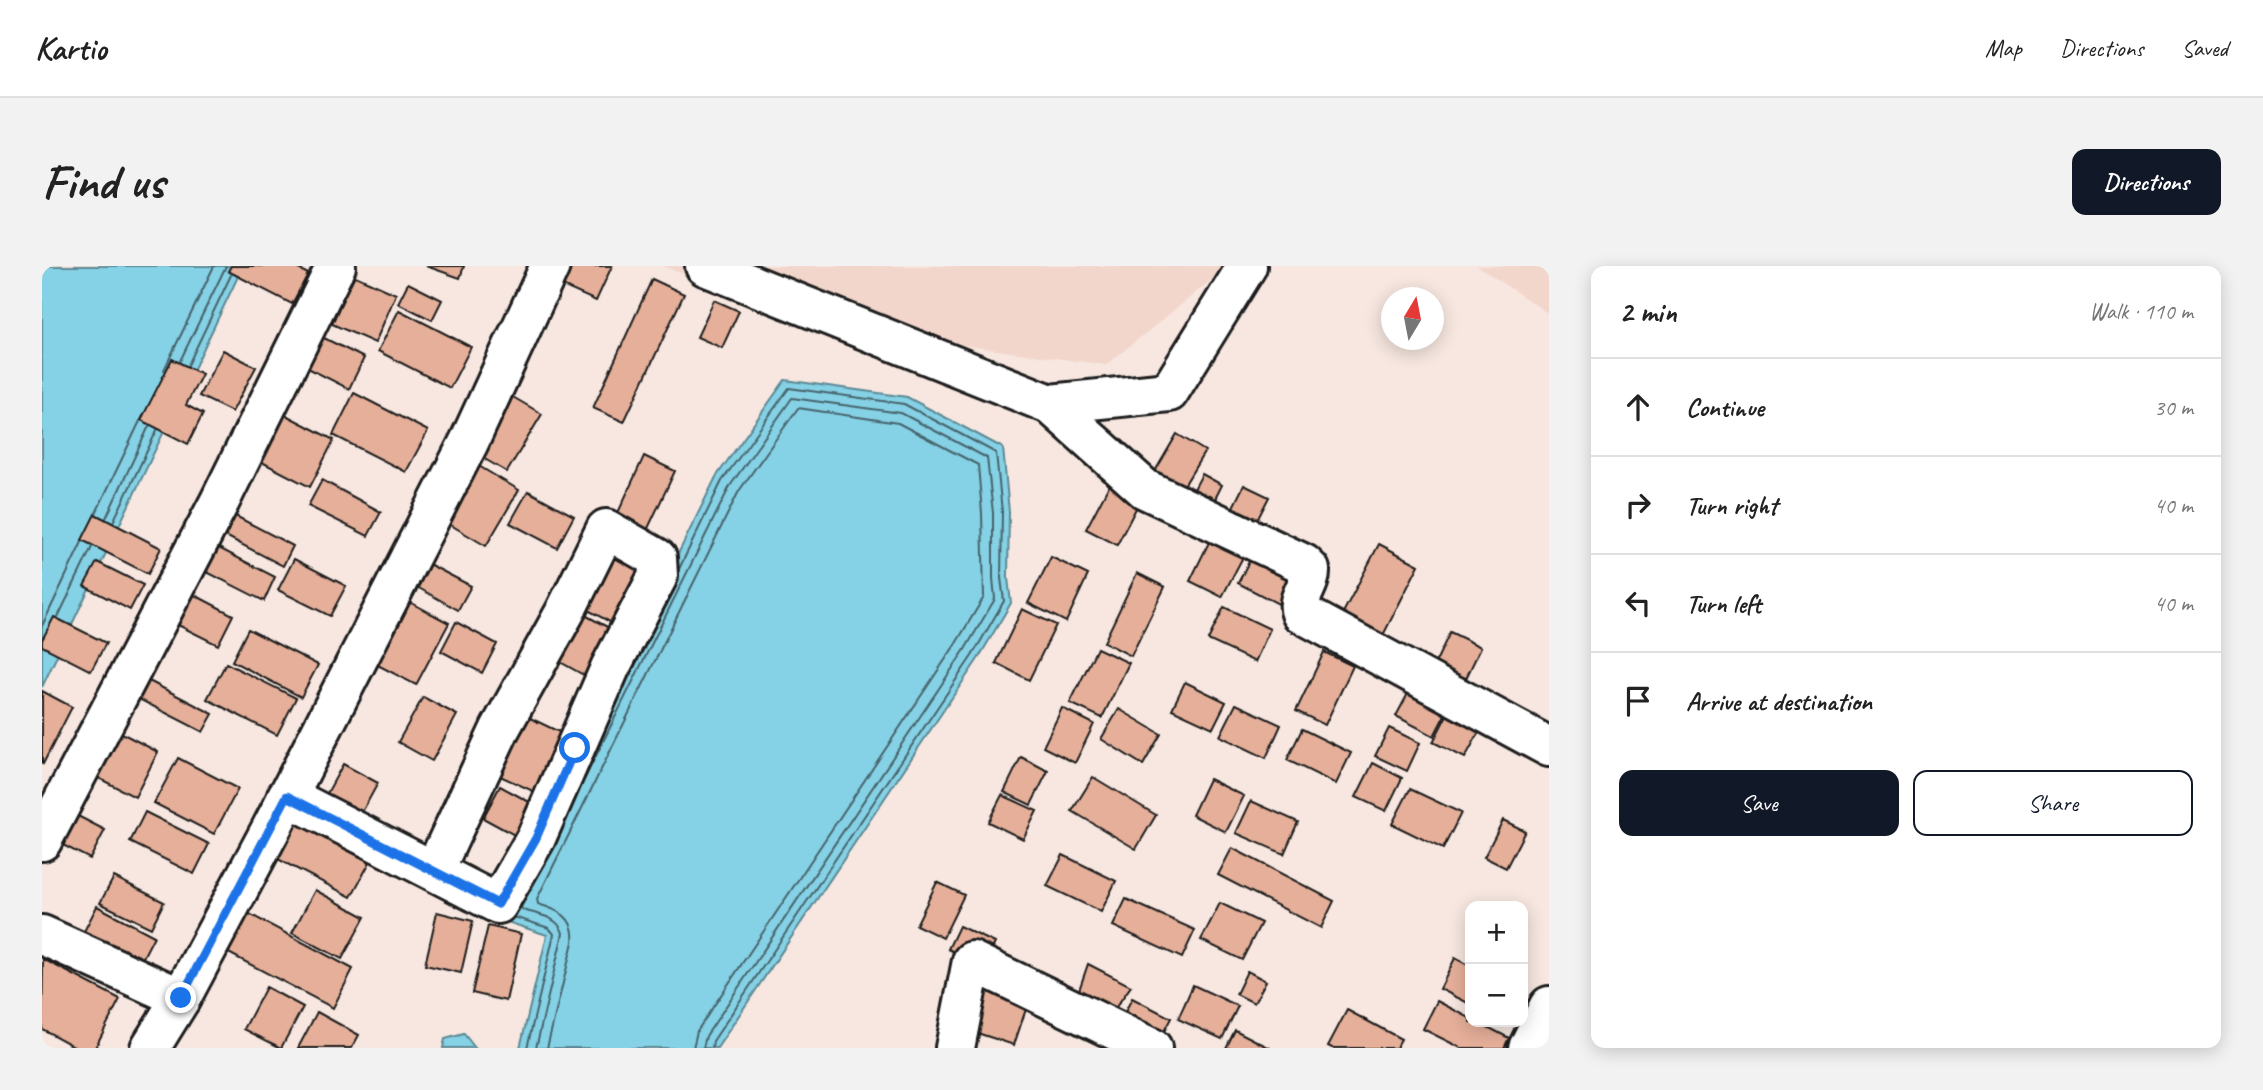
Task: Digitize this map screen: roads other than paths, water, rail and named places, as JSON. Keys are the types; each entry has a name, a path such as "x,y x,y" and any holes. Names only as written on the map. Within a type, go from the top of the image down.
{"street":[{"path":"42,841 227,489 336,266"},
{"path":"150,1048 181,998 469,442 550,266"},
{"path":"705,266 1050,404 1145,489 1304,564 1310,570 1311,579 1300,600 1298,607 1301,614 1549,747"},
{"path":"1050,404 1169,392 1247,266"},
{"path":"287,796 498,904 536,838 610,668 658,576 657,558 606,529 565,612 500,729 434,871"},
{"path":"42,935 181,998"},
{"path":"955,1048 972,961 1152,1048"},
{"path":"1528,1048 1549,1006"}],"water":[{"path":"42,266 243,266 42,687"},
{"path":"785,380 907,397 1003,448 1009,512 1008,578 1011,603 978,659 717,1048 520,1048 547,935 498,919 716,477"},
{"path":"464,1034 475,1048 443,1048 445,1039"}]}
